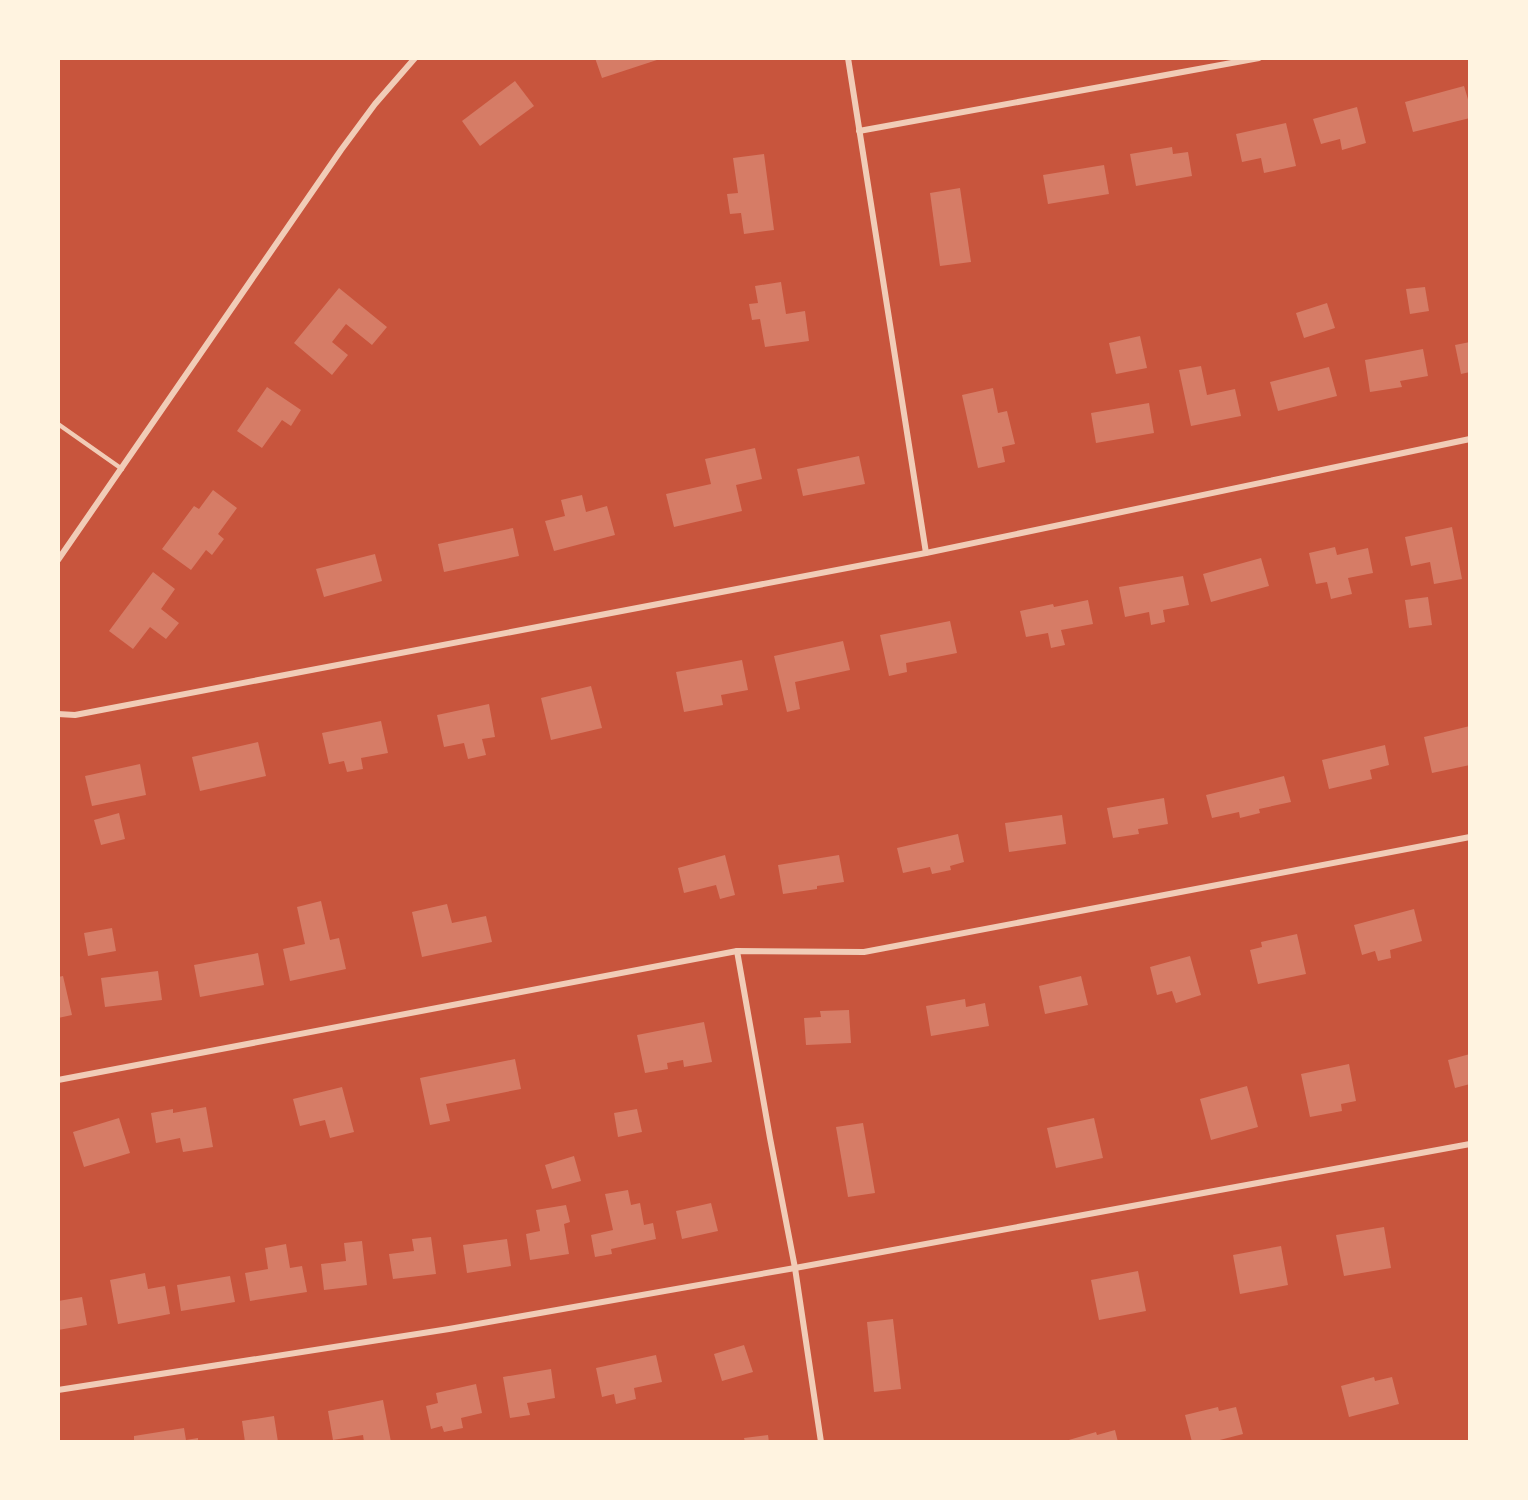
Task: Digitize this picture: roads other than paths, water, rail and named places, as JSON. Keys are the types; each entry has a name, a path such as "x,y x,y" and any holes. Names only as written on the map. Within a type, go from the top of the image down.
{"street":[{"path":"58,560 341,150 375,104 414,58"},
{"path":"848,58 926,553"},
{"path":"859,131 1259,58"},
{"path":"58,714 75,715 926,553 1470,439"},
{"path":"58,1080 737,951 864,952 1470,837"},
{"path":"737,951 795,1268 821,1442"},
{"path":"58,1390 449,1329 1470,1144"}],"lane":[{"path":"58,424 122,469"}]}
